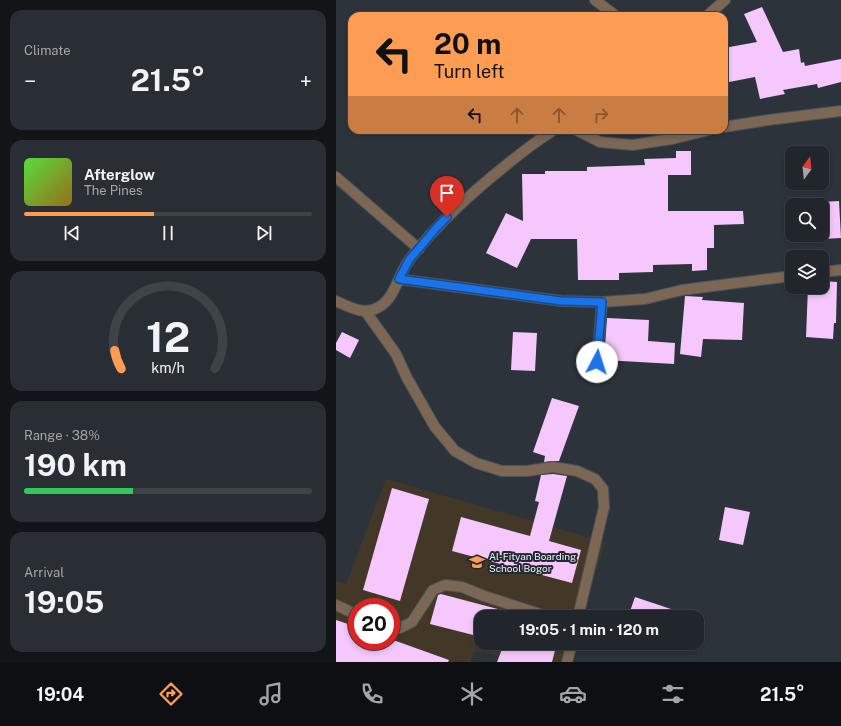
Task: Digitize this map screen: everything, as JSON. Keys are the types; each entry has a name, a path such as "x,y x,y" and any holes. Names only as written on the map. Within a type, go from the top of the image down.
{"street":[{"path":"595,0 611,12"},
{"path":"710,12 720,1"},
{"path":"728,126 841,111"},
{"path":"366,312 379,307 390,298 409,260 437,227 476,188 537,140 547,134"},
{"path":"584,134 600,142 632,145 672,139 693,134"},
{"path":"336,176 419,249"},
{"path":"829,271 841,270"},
{"path":"399,279 561,301 602,302 645,299 682,290 785,277"},
{"path":"336,301 366,312 396,354 407,378 435,427 455,451 476,463 502,471 527,471 553,467 577,471 594,478 603,489 604,507 580,610"},
{"path":"597,378 602,302"},
{"path":"400,628 412,622 432,590 445,585 462,587 527,610"},
{"path":"336,605 348,611"},
{"path":"567,662 570,650"}],"shaded area":[{"name":"Al-Fityan Boarding School Bogor","path":"386,479 605,542 584,610 474,610 474,650 572,650 569,662 528,662 474,651 470,662 336,662 336,581 346,584"}],"building":[{"path":"762,7 783,52 799,49 801,63 804,62 805,66 841,59 841,82 818,88 817,84 783,90 785,94 760,99 755,77 728,82 728,47 757,42 744,14"},
{"path":"676,151 691,151 691,175 668,175 668,211 743,211 744,224 714,225 714,248 707,248 707,270 692,271 692,264 653,265 653,272 619,273 619,280 578,280 577,239 531,239 517,268 486,253 506,213 523,221 522,174 545,174 545,171 587,171 587,167 645,165 644,159 676,158"},
{"path":"839,201 841,238 829,239 829,202"},
{"path":"829,281 837,282 836,323 834,323 833,339 806,337 808,294 829,294"},
{"path":"685,296 703,297 702,300 744,303 742,340 703,339 701,357 680,354"},
{"path":"607,318 649,320 648,341 675,343 674,364 604,360"},
{"path":"342,332 359,340 350,358 336,350 336,343"},
{"path":"513,332 537,333 535,371 511,370"},
{"path":"552,398 579,406 559,461 544,462 545,456 533,452"},
{"path":"553,474 567,476 549,541 581,550 572,583 452,551 461,517 530,536 539,502 535,501 541,475"},
{"path":"392,488 429,499 400,601 400,598 390,598 363,590"},
{"path":"725,507 750,512 743,545 719,540"},
{"path":"441,594 502,610 474,610 474,635 430,624 438,595"},
{"path":"635,597 674,610 630,610"},
{"path":"336,620 348,624 348,650 400,650 400,642 449,660 448,662 336,662"},
{"path":"502,650 555,650 552,662 497,662"}],"place":[{"name":"Al-Fityan Boarding School Bogor","path":"477,562"}],"route":[{"path":"447,217 409,260 399,279 561,301 602,302 597,362"}]}
